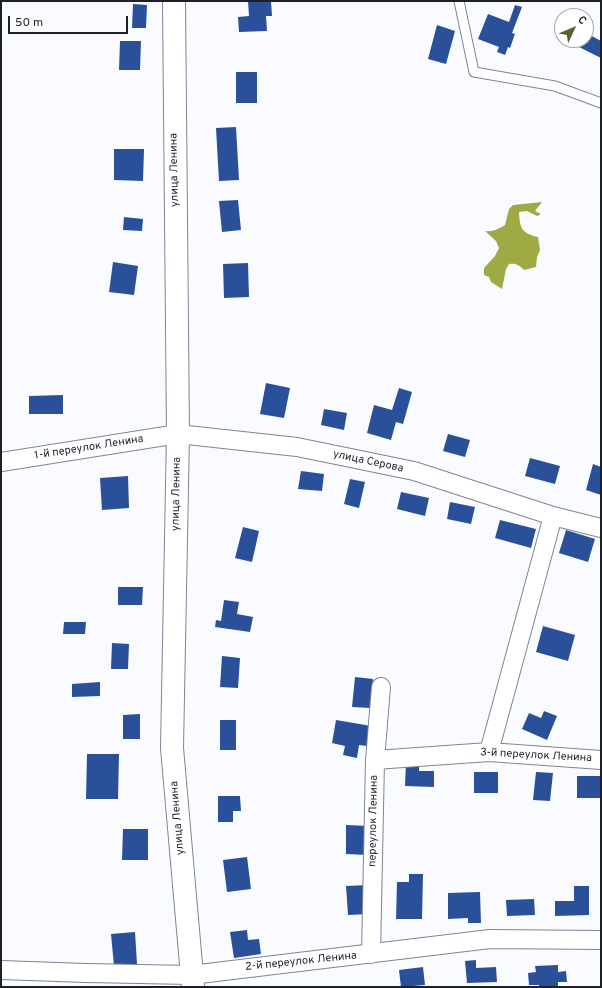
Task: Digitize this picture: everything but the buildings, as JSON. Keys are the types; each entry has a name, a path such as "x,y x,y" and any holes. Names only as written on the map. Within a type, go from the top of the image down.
{"main road":[{"name":"улица Ленина","path":"174,1 178,434 172,748 192,981"}],"street":[{"name":"1-й переулок Ленина","path":"1,462 178,434"},
{"name":"улица Серова","path":"178,434 297,447 414,471 553,516 601,528"},
{"path":"489,752 553,516"},
{"name":"переулок Ленина","path":"371,954 375,760 381,687"},
{"name":"3-й переулок Ленина","path":"375,760 489,752 601,760"},
{"name":"2-й переулок Ленина","path":"1,970 86,973 192,981 371,954 490,940 601,940"}],"lane":[{"path":"460,1 474,72 555,86 601,103"}],"shaded area":[{"path":"542,202 535,211 541,214 537,216 527,211 519,212 522,229 528,234 538,237 540,250 537,257 536,267 524,270 517,265 509,264 506,269 502,289 491,282 489,277 484,275 484,268 495,256 499,248 496,241 485,231 493,231 505,225 509,209 513,205"}]}
